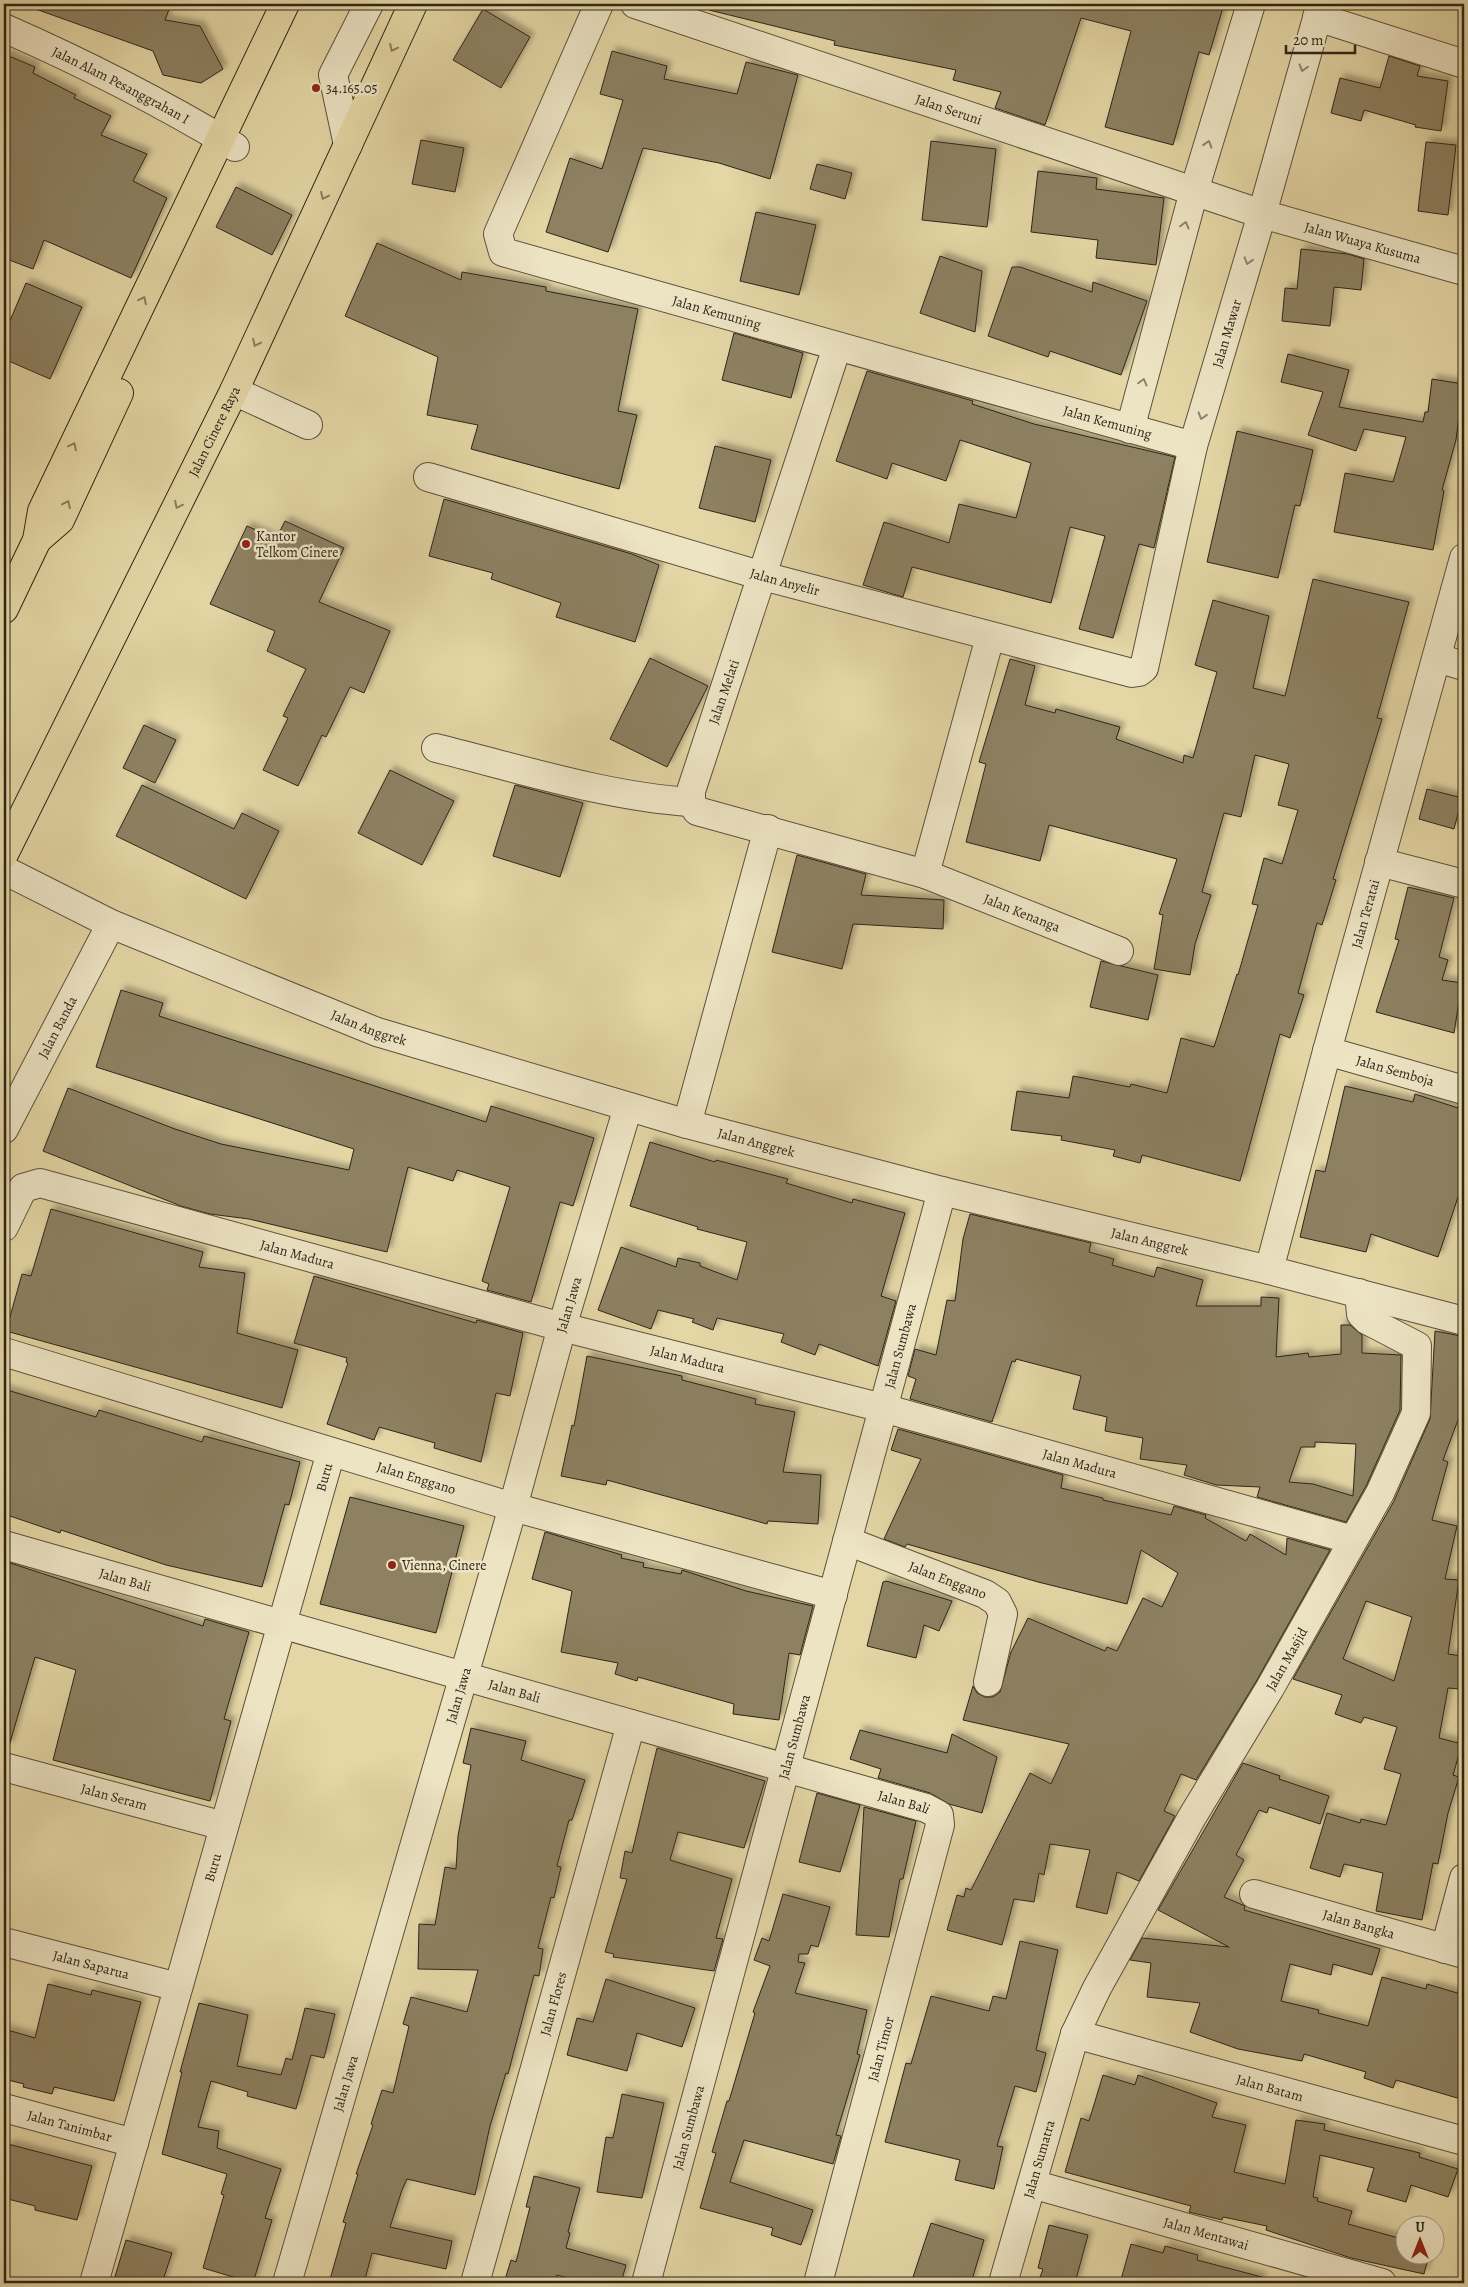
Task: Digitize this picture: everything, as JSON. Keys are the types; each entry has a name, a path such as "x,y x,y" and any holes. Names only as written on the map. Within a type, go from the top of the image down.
{"main road":[{"path":"4,609 36,540 60,520 228,142 286,4"},
{"path":"228,142 304,4"},
{"name":"Jalan Cinere Raya","path":"5,854 234,391 413,4"}],"street":[{"path":"348,146 333,75 369,4"},
{"name":"Jalan Kemuning","path":"599,4 498,234 503,252 1193,446"},
{"name":"Jalan Seruni","path":"635,4 1262,214"},
{"path":"1130,429 1194,191 1252,4"},
{"path":"1319,10 1464,64"},
{"name":"Jalan Mawar","path":"1144,668 1193,446 1262,214 1319,10"},
{"name":"Jalan Alam Pesanggrahan I","path":"4,28 84,63 186,116 228,142"},
{"name":"Jalan Wuaya Kusuma","path":"1262,214 1464,271"},
{"name":"Jalan Melati","path":"691,802 691,791 837,347"},
{"path":"234,391 308,425"},
{"name":"Jalan Anyelir","path":"428,477 763,576 990,637 1132,673 1139,672 1144,668"},
{"name":"Jalan Teratai","path":"1269,1270 1327,1051 1464,558"},
{"path":"436,748 586,785 669,801 691,802 697,811 768,829 925,874 990,637"},
{"path":"1437,658 1464,666"},
{"path":"687,1124 768,829"},
{"name":"Jalan Anggrek","path":"5,854 71,902 111,924 377,1032 687,1124 942,1191 1269,1270 1464,1321"},
{"path":"1379,862 1464,884"},
{"name":"Jalan Kenanga","path":"925,874 1118,951"},
{"name":"Jalan Banda","path":"4,1129 111,924"},
{"name":"Jalan Semboja","path":"1327,1051 1464,1090"},
{"name":"Jalan Jawa","path":"288,2283 513,1507 562,1327 628,1107"},
{"name":"Jalan Madura","path":"4,1227 23,1188 40,1182 562,1327 883,1408 1353,1540"},
{"name":"Jalan Sumbawa","path":"646,2283 942,1191"},
{"name":"Jalan Masjid","path":"1075,2034 1097,1988 1192,1817 1270,1688 1380,1494 1416,1412 1417,1346 1367,1320 1361,1314 1359,1293"},
{"name":"Jalan Enggano","path":"4,1352 513,1507 833,1595"},
{"name":"Buru","path":"94,2283 332,1452"},
{"name":"Jalan Enggano","path":"847,1541 985,1594 997,1602 1003,1614 988,1682"},
{"name":"Jalan Bali","path":"4,1545 926,1808 939,1815"},
{"name":"Jalan Flores","path":"475,2283 631,1724"},
{"name":"Jalan Seram","path":"4,1767 224,1826"},
{"name":"Jalan Timor","path":"818,2283 940,1825 939,1815"},
{"path":"1455,1951 1464,1878"},
{"name":"Jalan Bangka","path":"1254,1894 1455,1951"},
{"name":"Jalan Saparua","path":"4,1942 178,1987"},
{"name":"Jalan Batam","path":"1075,2034 1464,2141"},
{"name":"Jalan Sumatra","path":"1003,2283 1075,2034"},
{"name":"Jalan Tanimbar","path":"4,2108 134,2143"},
{"name":"Jalan Mentawai","path":"1032,2184 1382,2283"}],"building":[{"path":"31,4 171,4 165,20 200,26 223,69 201,83 163,75 153,51 30,7"},
{"path":"710,4 1224,4 1209,55 1199,52 1173,145 1105,127 1131,31 1081,18 1045,125 995,108 1001,92 953,80 956,70 834,45 835,41 709,10"},
{"path":"483,9 530,37 501,88 453,60"},
{"path":"612,51 667,66 664,79 737,94 746,62 798,75 770,179 719,163 643,148 608,252 546,232 570,158 602,169 623,100 600,94"},
{"path":"4,54 35,67 33,73 76,95 74,98 111,116 101,135 147,154 133,181 167,198 131,278 44,240 33,269 4,258"},
{"path":"1389,56 1420,66 1417,76 1448,81 1441,131 1415,127 1416,125 1364,110 1361,121 1331,113 1340,78 1380,88"},
{"path":"421,140 464,148 455,192 412,184"},
{"path":"931,141 996,149 987,227 922,220"},
{"path":"1426,142 1456,145 1448,215 1418,211"},
{"path":"817,164 852,173 845,199 810,189"},
{"path":"1038,171 1097,178 1096,189 1164,198 1156,265 1096,258 1098,240 1031,232"},
{"path":"236,187 292,215 272,255 216,227"},
{"path":"756,212 816,225 799,295 740,281"},
{"path":"377,243 461,280 462,272 546,287 546,291 638,309 618,411 637,415 619,489 471,449 478,425 427,415 438,357 345,316"},
{"path":"1301,249 1348,254 1364,259 1361,290 1334,287 1330,326 1282,321 1285,288 1297,289"},
{"path":"940,256 982,271 975,332 920,313"},
{"path":"1012,267 1020,267 1092,292 1093,282 1147,301 1121,375 1050,351 1048,357 988,336"},
{"path":"26,283 82,307 50,379 4,359 4,335"},
{"path":"734,333 803,353 791,398 722,380"},
{"path":"1288,354 1349,370 1339,407 1423,422 1425,412 1428,412 1432,379 1463,384 1456,440 1442,490 1444,491 1433,550 1334,532 1345,473 1393,482 1406,437 1364,429 1356,451 1308,435 1323,392 1281,382"},
{"path":"867,371 973,401 972,404 1034,424 1175,457 1154,548 1139,544 1113,638 1079,629 1105,536 1070,527 1051,603 912,567 903,597 863,585 884,522 949,543 959,504 1016,518 1031,463 960,440 946,481 892,463 887,479 836,461"},
{"path":"1237,431 1313,450 1300,506 1295,505 1278,578 1207,562"},
{"path":"715,446 771,460 755,522 699,508"},
{"path":"444,499 632,554 659,565 635,642 556,617 561,603 491,579 493,573 429,556"},
{"path":"285,521 344,548 319,602 390,631 364,693 350,687 326,737 322,735 298,786 263,770 288,718 283,716 306,669 267,651 275,631 210,604 247,526 276,539"},
{"path":"1313,579 1409,602 1377,718 1382,719 1333,879 1336,880 1322,925 1317,923 1298,993 1304,995 1290,1038 1280,1034 1240,1181 1142,1155 1140,1163 1113,1156 1115,1150 1061,1140 1062,1136 1011,1130 1017,1091 1069,1098 1073,1076 1130,1087 1131,1084 1167,1093 1181,1038 1214,1047 1238,975 1258,905 1252,904 1264,858 1282,864 1298,810 1278,805 1289,764 1255,755 1241,817 1224,813 1202,892 1211,895 1195,944 1190,975 1154,969 1163,915 1159,914 1177,859 1049,825 1040,861 966,842 986,764 979,762 1010,659 1035,666 1025,705 1055,713 1056,709 1120,727 1116,739 1183,763 1184,755 1193,758 1217,672 1195,665 1213,600 1269,616 1253,688 1285,696"},
{"path":"650,658 708,686 667,767 610,739"},
{"path":"144,725 176,740 155,783 123,768"},
{"path":"390,770 454,801 422,865 358,833"},
{"path":"142,785 234,829 242,813 279,831 246,899 116,836"},
{"path":"515,785 583,803 560,877 493,856"},
{"path":"1427,789 1462,798 1454,829 1419,819"},
{"path":"797,855 866,874 861,895 944,900 943,929 853,924 842,969 772,952"},
{"path":"1408,887 1454,898 1439,957 1448,960 1442,980 1462,983 1454,1033 1376,1012 1399,940 1395,939"},
{"path":"1101,961 1158,975 1148,1020 1090,1007"},
{"path":"121,990 163,1003 159,1016 486,1122 491,1106 594,1138 573,1206 560,1202 531,1302 487,1290 489,1284 482,1281 510,1187 457,1170 453,1181 408,1167 387,1252 249,1219 210,1214 181,1206 43,1151 68,1088 175,1129 221,1144 349,1170 354,1149 96,1067"},
{"path":"1345,1086 1413,1102 1415,1094 1464,1110 1464,1179 1438,1257 1371,1234 1366,1252 1300,1237 1316,1170 1325,1172"},
{"path":"650,1142 715,1162 716,1160 788,1179 786,1183 852,1203 853,1199 905,1213 881,1296 896,1301 878,1366 819,1344 815,1355 781,1342 784,1334 717,1318 713,1330 692,1322 694,1319 658,1310 651,1329 598,1310 621,1247 676,1267 678,1258 700,1263 700,1266 737,1280 747,1242 697,1229 698,1227 630,1206"},
{"path":"51,1209 203,1252 199,1267 245,1273 237,1333 298,1350 282,1408 6,1331 22,1274 31,1276"},
{"path":"970,1214 1091,1243 1089,1252 1114,1259 1112,1265 1154,1277 1157,1267 1203,1280 1196,1306 1261,1306 1261,1297 1279,1298 1276,1357 1308,1353 1309,1357 1341,1354 1341,1325 1350,1325 1362,1335 1362,1353 1401,1355 1400,1410 1366,1486 1346,1522 1257,1497 1260,1487 1216,1485 1184,1475 1187,1465 1140,1459 1143,1438 1105,1431 1107,1417 1073,1409 1081,1376 1016,1359 1015,1362 1012,1361 992,1422 910,1399 916,1379 908,1376 915,1349 936,1355 947,1300 955,1301 963,1239","holes":["1315,1442 1356,1444 1353,1496 1313,1484 1289,1482 1301,1447 1315,1447"]},
{"path":"314,1276 476,1323 477,1320 523,1333 510,1396 496,1393 481,1462 434,1448 435,1443 379,1427 374,1440 327,1424 348,1363 346,1362 347,1358 294,1343"},
{"path":"1435,1331 1461,1336 1461,1420 1458,1420 1443,1460 1448,1462 1432,1520 1457,1526 1445,1579 1459,1580 1448,1654 1462,1656 1459,1689 1448,1688 1439,1738 1462,1744 1453,1775 1459,1777 1448,1813 1438,1864 1433,1863 1422,1920 1376,1911 1383,1873 1344,1864 1340,1877 1310,1868 1327,1813 1360,1823 1361,1819 1386,1825 1401,1774 1384,1769 1397,1727 1364,1717 1361,1723 1335,1714 1342,1695 1293,1679 1394,1501 1430,1419","holes":["1366,1601 1412,1617 1394,1681 1343,1659"]},
{"path":"587,1356 682,1376 682,1380 756,1399 755,1404 795,1412 783,1472 821,1475 818,1524 768,1521 767,1524 607,1480 606,1485 561,1476 572,1425 574,1426"},
{"path":"4,1389 96,1417 99,1410 202,1442 204,1436 300,1462 289,1505 285,1504 262,1587 166,1565 61,1530 60,1533 4,1514"},
{"path":"898,1429 1063,1475 1061,1488 1103,1498 1103,1500 1171,1515 1174,1506 1206,1515 1205,1518 1246,1541 1250,1534 1286,1555 1287,1538 1330,1550 1257,1680 1196,1780 1181,1774 1164,1811 1175,1816 1139,1881 1117,1872 1107,1914 1076,1907 1090,1850 1050,1844 1044,1875 1039,1873 1034,1902 1014,1899 1002,1945 947,1930 957,1895 964,1897 966,1888 971,1890 1030,1773 1051,1784 1069,1744 963,1720 973,1686 977,1693 985,1697 993,1697 1000,1692 1011,1652 1028,1618 1105,1651 1107,1647 1117,1651 1143,1598 1162,1607 1178,1573 1141,1550 1127,1604 1038,1582 907,1544 905,1547 884,1539 921,1459 891,1450"},
{"name":"Vienna, Cinere","path":"350,1497 464,1526 436,1633 320,1604"},
{"path":"545,1532 622,1555 621,1558 644,1563 643,1567 681,1574 682,1570 746,1591 813,1606 800,1655 789,1653 779,1720 733,1714 734,1704 638,1677 637,1681 615,1674 618,1663 561,1652 572,1591 532,1579"},
{"path":"4,1561 203,1626 205,1619 249,1632 224,1719 231,1721 210,1801 53,1760 76,1670 35,1657 9,1746 4,1745"},
{"path":"886,1581 952,1601 939,1631 924,1625 916,1658 867,1646 883,1582"},
{"path":"471,1728 526,1741 521,1760 585,1780 572,1820 569,1820 557,1866 561,1867 554,1898 551,1897 538,1948 543,1949 539,1976 534,1975 508,2074 506,2073 490,2126 475,2195 407,2179 390,2227 452,2241 446,2269 372,2253 364,2283 329,2283 346,2223 343,2222 358,2174 356,2174 373,2125 371,2124 382,2090 393,2093 409,2026 403,2024 411,1997 467,2012 478,1970 418,1969 419,1924 435,1925 445,1867 456,1869 458,1836 471,1765 463,1763"},
{"path":"860,1730 947,1753 952,1734 997,1757 982,1813 949,1804 930,1793 878,1778 881,1769 850,1759"},
{"path":"657,1748 765,1781 744,1848 678,1832 670,1860 732,1879 716,1938 723,1939 714,1971 613,1957 614,1954 605,1952 627,1879 620,1878 625,1851 632,1853"},
{"path":"1243,1763 1280,1776 1279,1779 1329,1796 1320,1824 1269,1807 1267,1813 1259,1810 1236,1855 1244,1860 1224,1897 1245,1906 1244,1910 1380,1949 1372,1975 1333,1964 1331,1975 1290,1964 1281,2001 1319,2010 1318,2013 1368,2026 1382,1977 1426,1989 1427,1984 1464,1995 1464,2100 1396,2080 1393,2088 1364,2078 1366,2072 1304,2054 1302,2061 1238,2049 1190,2032 1200,2003 1147,1997 1151,1963 1130,1960 1142,1938 1229,1947 1158,1910"},
{"path":"817,1793 860,1805 840,1872 799,1862"},
{"path":"864,1807 916,1821 903,1879 900,1879 889,1937 856,1935"},
{"path":"783,1894 830,1907 818,1947 811,1945 808,1954 799,1954 798,1962 805,1963 795,1993 867,2010 857,2054 860,2055 836,2135 841,2136 833,2164 744,2140 730,2182 813,2210 801,2245 771,2235 773,2228 700,2208 716,2153 712,2152 755,2013 753,2012 770,1966 754,1960 762,1938 769,1941"},
{"path":"1020,1941 1058,1950 1036,2050 1046,2053 1036,2092 1015,2086 997,2146 1003,2147 994,2189 955,2180 960,2160 885,2142 906,2063 911,2064 931,1996 989,2011 993,1996 1006,1999"},
{"path":"606,1979 695,2008 682,2047 637,2033 627,2071 567,2055 577,2018 593,2022"},
{"path":"48,1984 91,1995 92,1990 141,2002 114,2101 54,2087 52,2094 23,2087 24,2084 4,2079 4,2029 35,2038"},
{"path":"199,2003 248,2015 237,2066 281,2075 286,2058 292,2060 305,2008 335,2014 324,2058 311,2055 296,2109 247,2096 248,2092 211,2081 198,2127 219,2131 217,2148 281,2169 265,2218 272,2220 253,2283 203,2268 224,2195 221,2194 227,2174 162,2154 182,2072 180,2072"},
{"path":"1103,2075 1135,2085 1138,2075 1217,2103 1212,2117 1246,2125 1234,2172 1285,2184 1296,2120 1325,2124 1324,2130 1420,2153 1419,2157 1458,2169 1448,2197 1411,2185 1406,2202 1367,2191 1374,2168 1320,2155 1313,2197 1318,2198 1317,2201 1352,2211 1348,2224 1396,2237 1396,2264 1426,2264 1424,2274 1351,2258 1266,2230 1267,2226 1223,2217 1222,2220 1189,2212 1191,2206 1065,2172 1081,2118 1089,2121"},
{"path":"622,2094 664,2103 642,2198 597,2192 606,2137 613,2138"},
{"path":"8,2144 92,2166 77,2220 35,2210 35,2206 4,2198 4,2158"},
{"path":"534,2176 580,2188 568,2232 570,2233 566,2248 626,2265 621,2283 586,2283 557,2275 555,2283 504,2283 511,2260 516,2262 530,2207 526,2207"},
{"path":"931,2223 984,2240 971,2283 932,2283 913,2277"},
{"path":"1049,2225 1088,2235 1075,2283 1038,2283 1043,2269 1038,2268"},
{"path":"126,2240 172,2253 162,2283 113,2283"},
{"path":"1131,2244 1163,2253 1165,2246 1198,2255 1197,2260 1262,2277 1261,2283 1120,2283"}],"place":[{"name":"34.165.05","path":"316,88"},
{"name":"Kantor Telkom Cinere","path":"246,544"},
{"name":"Vienna, Cinere","path":"392,1565"}]}
